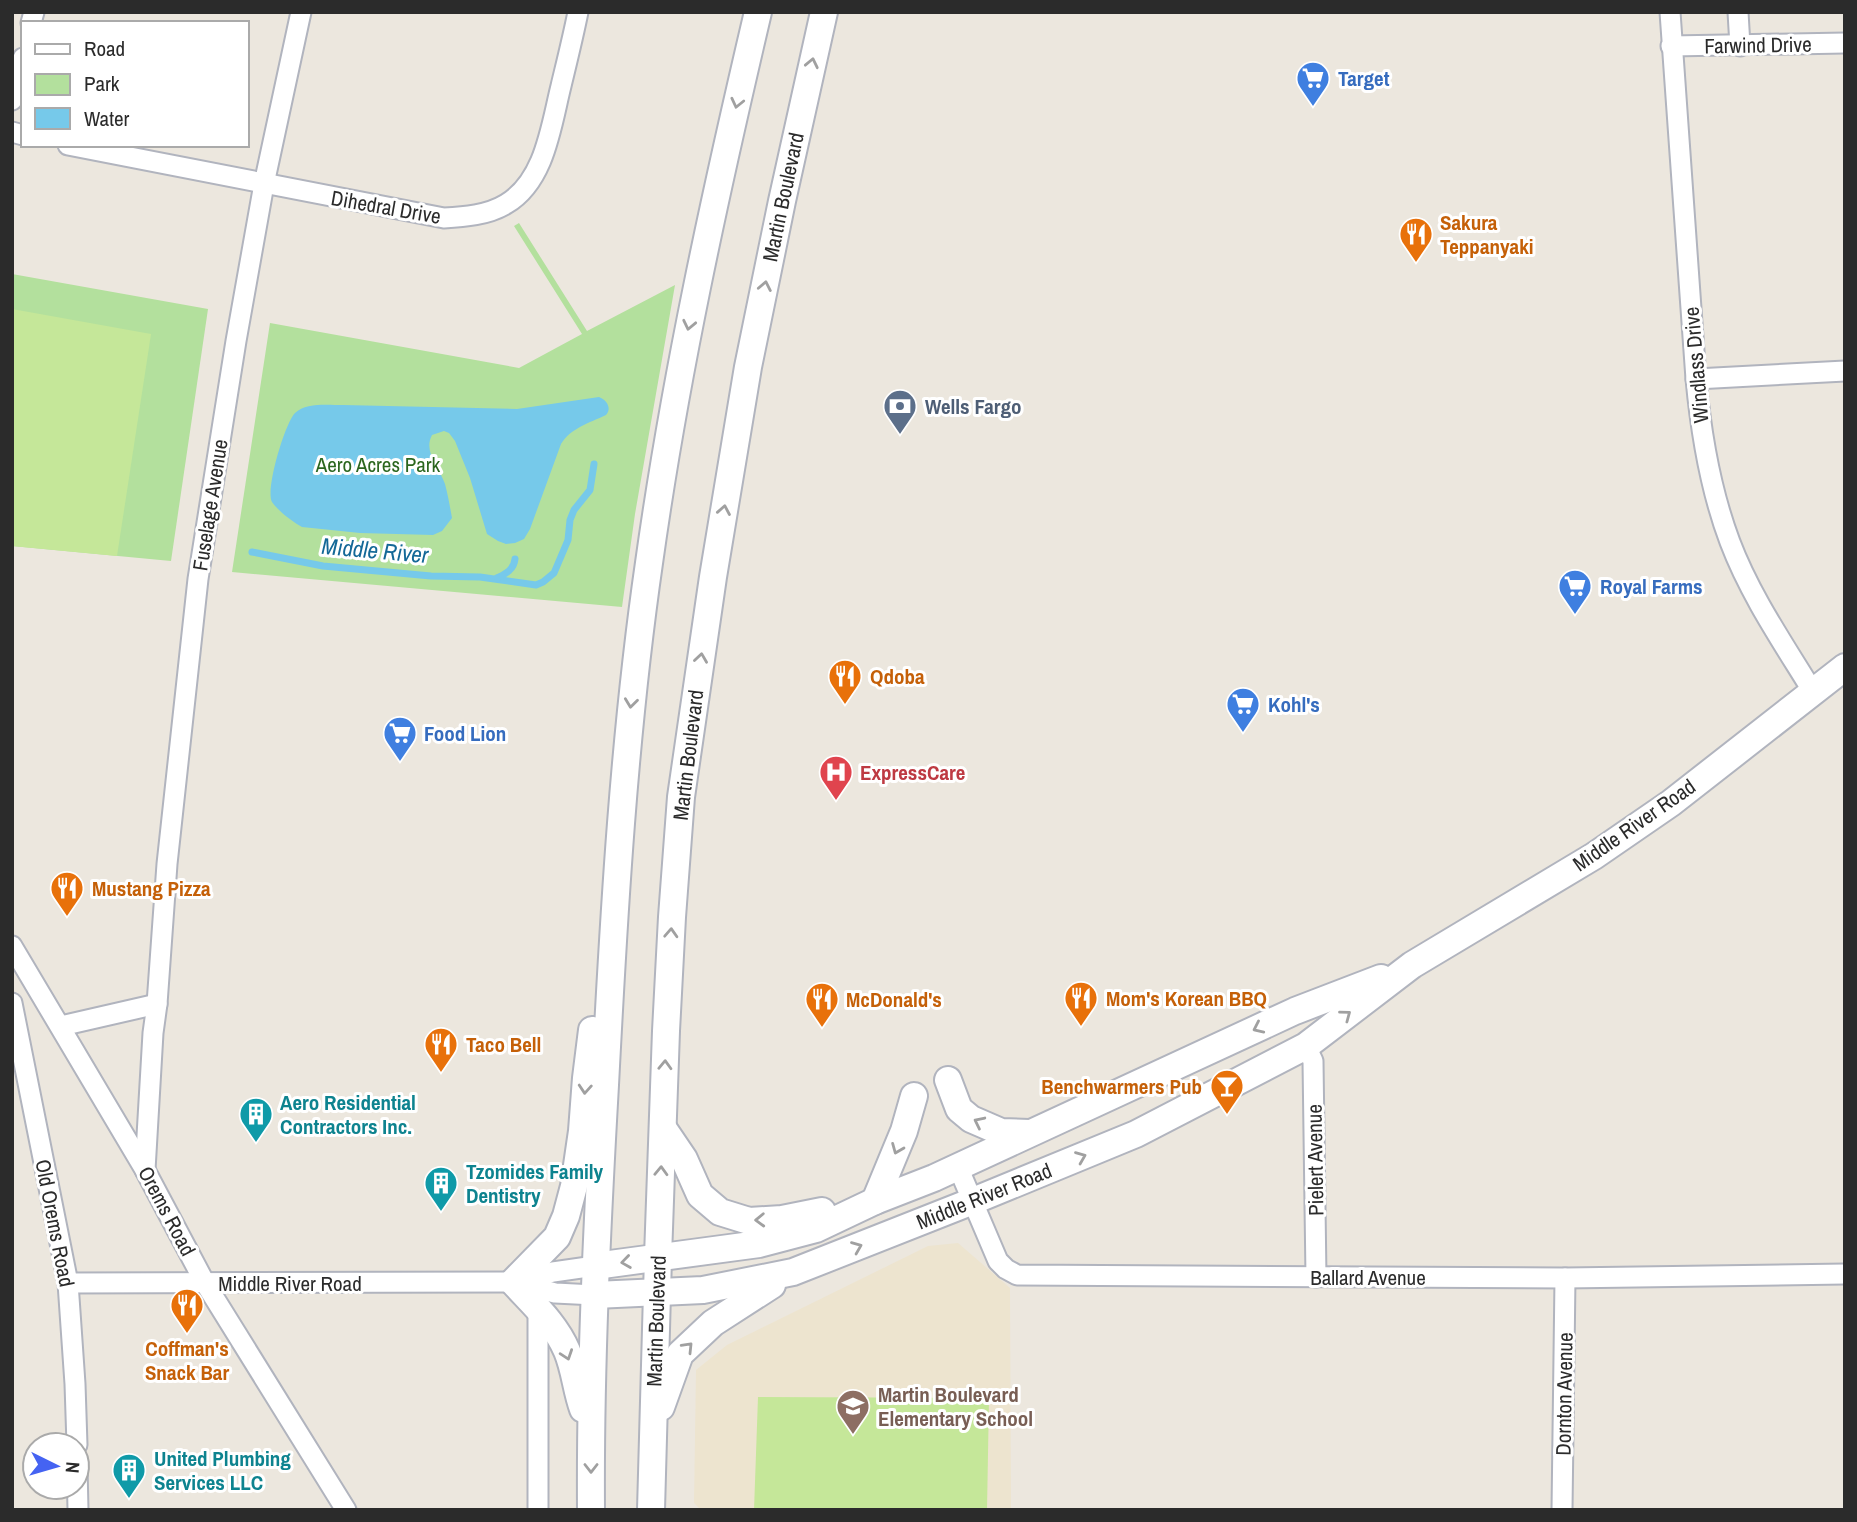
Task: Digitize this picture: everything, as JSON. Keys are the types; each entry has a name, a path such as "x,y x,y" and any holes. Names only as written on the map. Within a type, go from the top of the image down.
{"main road":[{"path":"591,1510 590,1426 595,1266 614,901 628,726 653,535 685,345 723,161 758,12"},
{"name":"Martin Boulevard","path":"652,1510 663,1128 672,917 681,797 712,577 748,367 824,12"},
{"name":"Middle River Road","path":"595,1295 704,1290 793,1272 1136,1134 1306,1046 1412,965 1594,856 1671,803 1845,667"},
{"path":"590,1426 577,1392 568,1354 557,1330 513,1282 557,1237 571,1196 582,1131 593,1019 614,901"},
{"name":"Middle River Road","path":"595,1266 759,1244 816,1229 958,1167 1295,1011 1412,965"},
{"path":"948,1080 959,1109 971,1119 1001,1132 1031,1133"},
{"path":"663,1128 684,1158 700,1195 720,1212 750,1221 782,1219 875,1201 904,1131 914,1096"},
{"path":"653,1432 680,1353 712,1323 793,1272"}],"street":[{"name":"Fuselage Avenue","path":"145,1170 167,864 198,579 264,184 301,12"},
{"name":"Dihedral Drive","path":"78,147 444,218 483,213 505,205 522,192 533,176 544,150 578,12"},
{"name":"Windlass Drive","path":"1670,12 1696,379 1706,458 1730,543 1758,603 1813,692"},
{"path":"1738,12 1740,46"},
{"name":"Farwind Drive","path":"1671,46 1845,43"},
{"path":"12,100 21,66"},
{"path":"1696,379 1845,371"},
{"name":"Orems Road","path":"12,946 145,1170 205,1283 346,1510"},
{"name":"Old Orems Road","path":"12,1003 68,1283 76,1431"},
{"path":"61,1027 157,1004"},
{"name":"Pielert Avenue","path":"1306,1046 1313,1062 1316,1277"},
{"name":"Ballard Avenue","path":"958,1167 998,1261 1017,1275 1565,1278 1845,1274"},
{"name":"Middle River Road","path":"68,1283 513,1282 553,1272 595,1266"},
{"name":"Dornton Avenue","path":"1562,1510 1565,1278"},
{"name":"Middle River Road","path":"513,1282 555,1293 595,1295"},
{"path":"538,1309 538,1510"}],"shaded area":[{"name":"Martin Boulevard Elementary School","path":"958,1243 1010,1288 1011,1510 701,1510 694,1503 696,1370 727,1345 928,1246"}],"green space":[{"name":"Aero Acres Park","path":"519,223 587,331 675,285 635,514 622,607 232,572 270,323 519,368 582,334 514,226"},
{"path":"12,274 208,309 171,561 12,546"},
{"path":"12,309 151,334 117,556 12,546"},
{"path":"758,1397 989,1398 987,1510 754,1510"}],"water":[{"path":"599,397 608,404 608,412 565,438 530,529 524,539 515,543 506,544 487,534 470,478 455,441 444,431 432,435 429,447 445,484 452,518 442,531 433,535 360,533 302,527 272,502 271,484 281,442 295,413 305,407 325,405 517,409"}],"waterway":[{"name":"Middle River","path":"252,552 323,566 431,576 480,577 536,585 554,573 568,540 574,510 590,490 594,464"},
{"path":"497,578 511,569 515,559"}],"place":[{"name":"Target","path":"1313,108"},
{"name":"Sakura Teppanyaki","path":"1416,264"},
{"name":"Wells Fargo","path":"900,436"},
{"name":"Royal Farms","path":"1575,616"},
{"name":"Qdoba","path":"845,706"},
{"name":"Kohl's","path":"1243,734"},
{"name":"Food Lion","path":"400,763"},
{"name":"ExpressCare","path":"836,802"},
{"name":"Mustang Pizza","path":"67,918"},
{"name":"Mom's Korean BBQ","path":"1081,1028"},
{"name":"McDonald's","path":"822,1029"},
{"name":"Taco Bell","path":"441,1074"},
{"name":"Benchwarmers Pub","path":"1227,1116"},
{"name":"Aero Residential Contractors Inc.","path":"256,1144"},
{"name":"Tzomides Family Dentistry","path":"441,1213"},
{"name":"Coffman's Snack Bar","path":"187,1335"},
{"name":"Martin Boulevard Elementary School","path":"853,1436"},
{"name":"United Plumbing Services LLC","path":"129,1500"}]}
